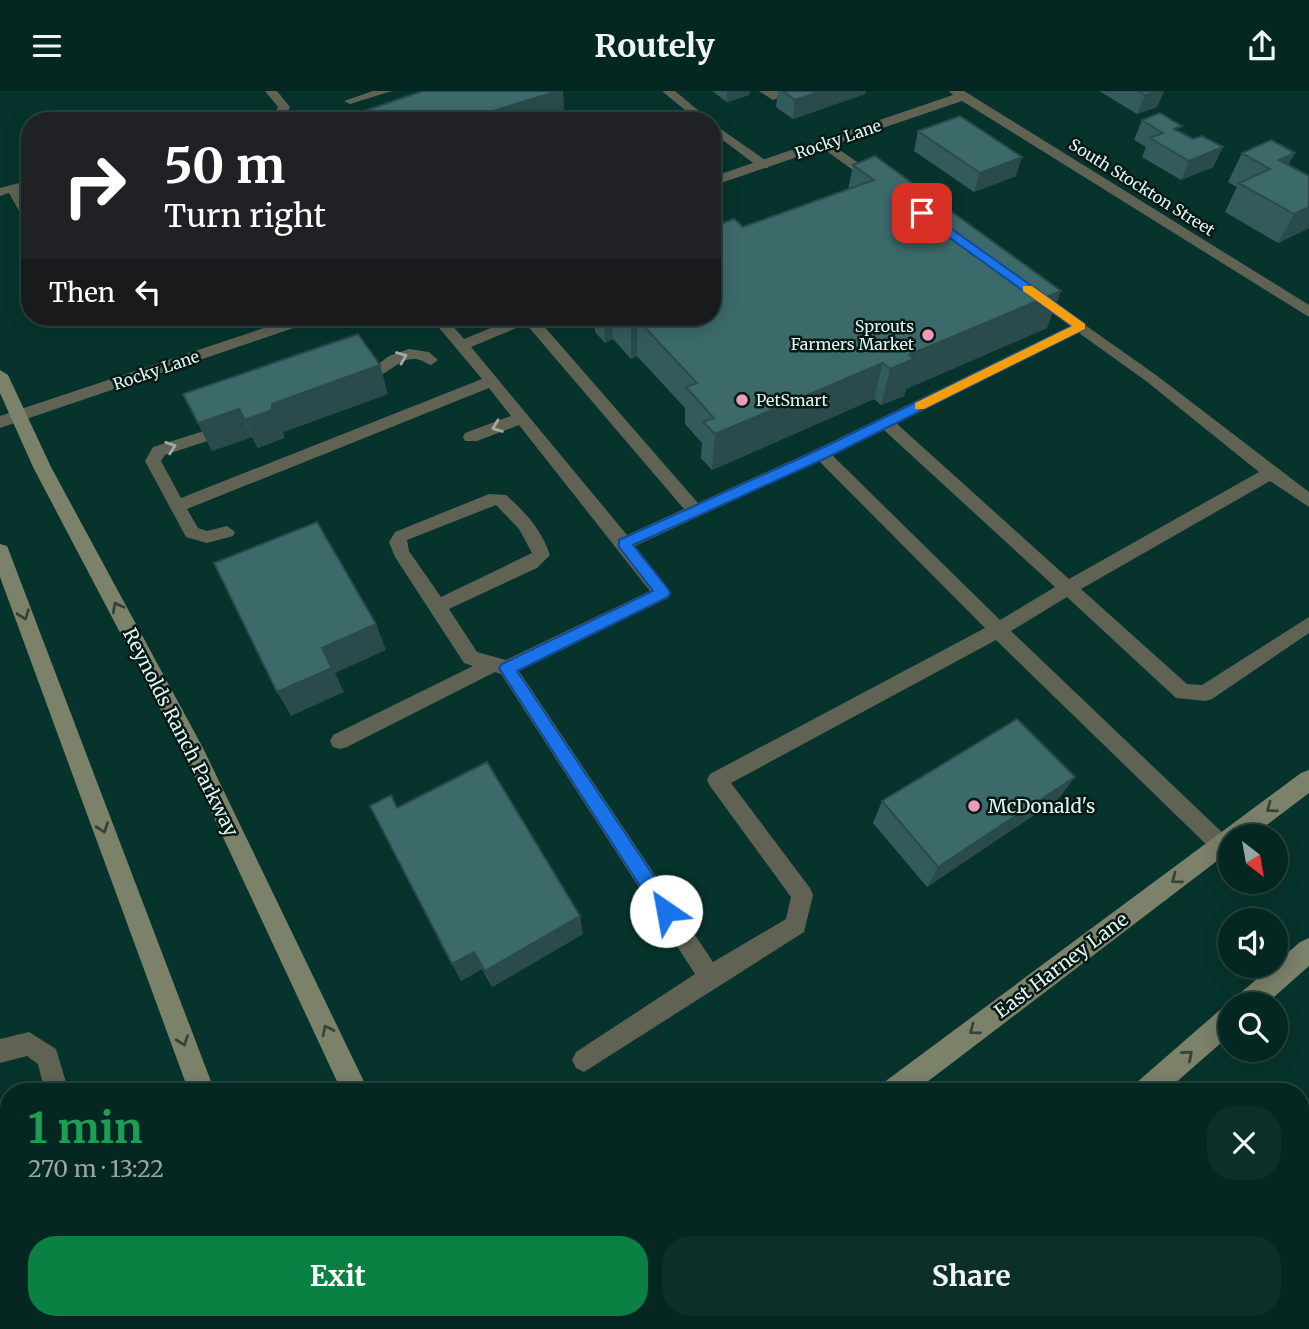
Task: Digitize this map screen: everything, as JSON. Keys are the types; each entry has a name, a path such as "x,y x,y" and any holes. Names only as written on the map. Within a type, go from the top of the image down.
{"street":[{"name":"Rocky Lane","path":"721,179 825,144 959,93"},
{"name":"South Stockton Street","path":"959,93 1309,312"},
{"name":"Rocky Lane","path":"10,418 285,326"},
{"name":"Reynolds Ranch Parkway","path":"0,375 10,418 42,467 195,755 352,1083"},
{"path":"0,551 199,1083"},
{"name":"East Harney Lane","path":"1250,824 1309,780"},
{"name":"East Harney Lane","path":"904,1083 1218,848"},
{"path":"1261,992 1309,950"},
{"path":"1155,1083 1218,1028"}],"lane":[{"path":"271,91 284,107 281,112"},
{"path":"350,101 386,91"},
{"path":"668,91 693,112"},
{"path":"765,91 773,97 790,91"},
{"path":"721,133 764,165"},
{"path":"825,144 876,184"},
{"path":"6,191 21,210"},
{"path":"1024,286 1081,326 1309,501"},
{"path":"341,741 662,593 446,326"},
{"path":"462,345 507,326"},
{"path":"536,326 695,511"},
{"path":"624,544 886,423 1081,326"},
{"path":"373,373 397,358 415,352 424,354 431,361"},
{"path":"447,380 458,394"},
{"path":"177,506 491,381"},
{"path":"471,437 522,418"},
{"path":"886,423 1066,589 1183,692 1205,693 1309,624"},
{"path":"204,436 159,451 153,461 192,533 207,537 227,532"},
{"path":"821,454 998,630 1218,831"},
{"path":"584,1060 710,977 796,925 802,895 717,780 998,630 1271,473"},
{"path":"437,607 531,563 541,555 539,545 500,499 488,500 401,536 398,542 401,552 437,607 471,658 500,666 710,977"},
{"path":"0,1051 29,1044 48,1057 55,1083"}],"building":[{"path":"423,91 558,91 490,112 361,112"},
{"path":"783,91 821,91 795,100"},
{"path":"1138,91 1156,91 1145,95"},
{"path":"1160,113 1182,126 1174,129 1193,139 1202,136 1223,147 1189,161 1150,138 1163,133 1142,120"},
{"path":"960,116 1022,157 980,173 918,131"},
{"path":"1271,140 1295,153 1279,160 1309,176 1309,207 1294,214 1239,183 1270,169 1242,153"},
{"path":"875,156 1061,291 909,355 914,359 890,369 883,363 715,434 703,422 714,418 686,387 697,383 644,326 721,326 721,224 734,219 743,227 874,180 853,165"},
{"path":"358,334 380,365 272,404 272,410 245,420 239,409 198,423 183,394"},
{"path":"317,522 376,624 322,648 332,668 277,692 214,563"},
{"path":"1017,719 1075,777 938,867 882,801"},
{"path":"487,762 580,916 485,971 474,952 452,964 370,806 391,795 397,808"}],"slow traffic":[{"path":"919,406 1081,326 1028,288"}],"place":[{"name":"Sprouts Farmers Market","path":"928,335"},
{"name":"PetSmart","path":"742,400"},
{"name":"McDonald's","path":"974,806"}],"route":[{"path":"666,911 507,668 662,593 624,544 821,454 1081,326 922,213"}]}
